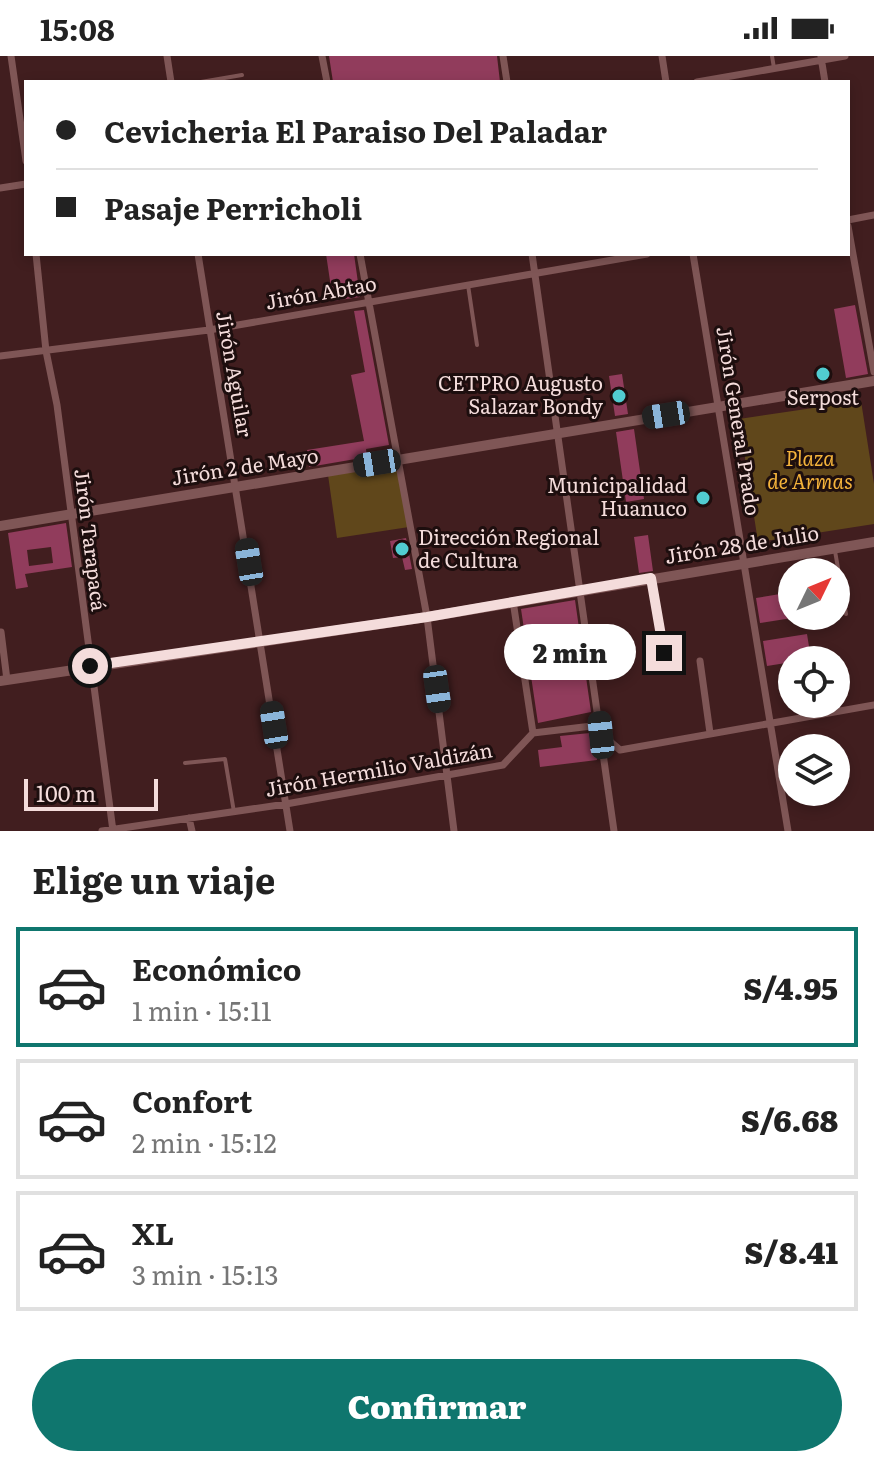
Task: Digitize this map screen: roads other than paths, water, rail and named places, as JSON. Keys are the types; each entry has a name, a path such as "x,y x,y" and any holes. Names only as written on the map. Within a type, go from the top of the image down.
{"street":[{"path":"11,56 24,147"},
{"path":"167,56 171,80"},
{"path":"322,56 327,80"},
{"path":"503,56 507,80"},
{"path":"662,56 666,80"},
{"path":"708,80 845,56"},
{"path":"821,58 825,80"},
{"path":"0,188 24,184"},
{"path":"850,220 874,215"},
{"path":"850,237 874,372"},
{"name":"Jirón Tarapacá","path":"36,256 46,351 57,405 113,830"},
{"name":"Jirón Aguilar","path":"198,256 290,831"},
{"path":"360,256 427,617 454,831"},
{"path":"532,256 555,433 581,589 614,831"},
{"name":"Jirón Abtao","path":"0,356 209,330 635,256"},
{"name":"Jirón General Prado","path":"693,256 721,406 788,831"},
{"name":"Jirón 2 de Mayo","path":"0,526 874,381"},
{"name":"Jirón 28 de Julio","path":"3,680 427,617 874,542"},
{"path":"651,578 664,653"},
{"path":"513,601 533,733 592,726 620,750 874,705"},
{"path":"1,632 3,680"},
{"path":"700,661 710,733"},
{"name":"Jirón Hermilio Valdizán","path":"102,831 286,804 503,765 533,733"},
{"path":"189,818 192,831"}],"lane":[{"path":"772,56 774,68"},
{"path":"213,80 242,75"},
{"path":"468,285 477,345"},
{"path":"835,548 837,558"},
{"path":"185,763 225,759 234,812"}],"place":[{"name":"Serpost","path":"823,374"},
{"name":"CETPRO Augusto Salazar Bondy","path":"619,396"},
{"name":"Municipalidad Huanuco","path":"703,498"},
{"name":"Dirección Regional de Cultura","path":"402,549"}],"park label":[{"name":"Plaza de Armas","path":"810,470"}]}
